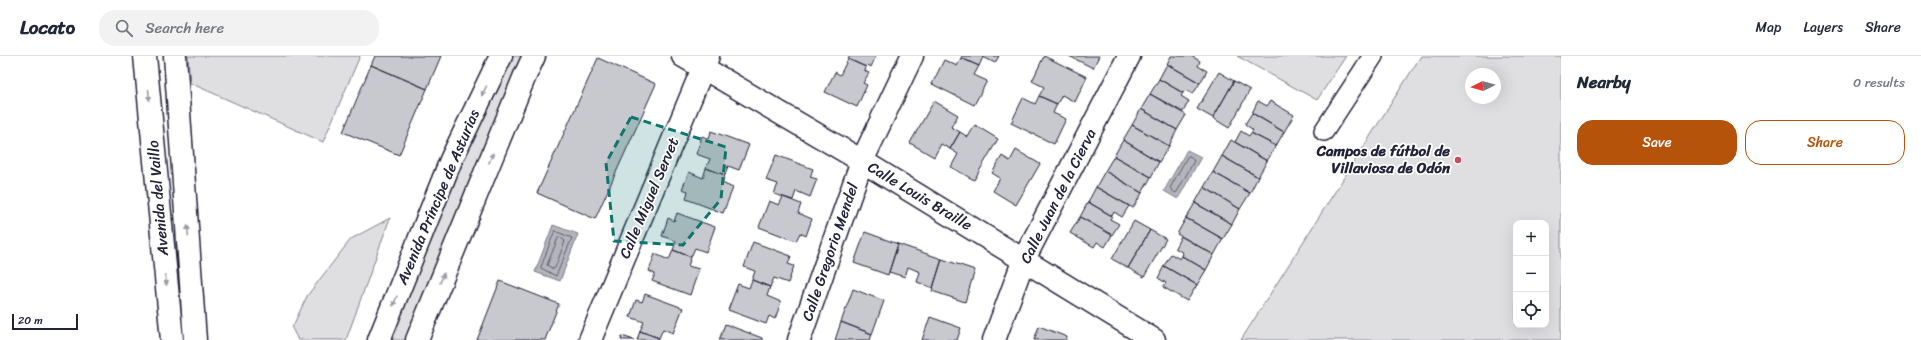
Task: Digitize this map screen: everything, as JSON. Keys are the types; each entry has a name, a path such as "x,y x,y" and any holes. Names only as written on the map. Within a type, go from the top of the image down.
{"street":[{"name":"Avenida del Vaillo","path":"145,56 172,340"},
{"name":"Avenida del Vaillo","path":"175,56 196,340"},
{"name":"Avenida Príncipe de Asturias","path":"379,340 451,160 501,56"},
{"path":"417,340 534,56"},
{"name":"Calle Louis Braille","path":"683,56 705,62 862,161 1154,340"},
{"name":"Calle Gregorio Mendel","path":"799,340 862,161 912,56"},
{"name":"Calle Juan de la Cierva","path":"994,340 1024,259 1129,56"},
{"path":"1324,132 1373,56"},
{"name":"Calle Miguel Servet","path":"590,340 705,62"}],"highlighted area":[{"path":"631,117 726,147 721,199 683,245 614,241 606,163"}],"shaded area":[{"path":"188,56 360,56 323,142 190,83"},
{"path":"511,56 526,56 459,210 406,340 390,340 465,156"},
{"path":"1237,56 1346,56 1317,100"},
{"name":"Campos de fútbol de Villaviosa de Odón","path":"1421,56 1561,56 1561,340 1241,340"},
{"path":"390,218 346,340 298,340 292,328 307,296 351,239"}],"water":[{"path":"1187,150 1201,157 1178,199 1164,191"},
{"path":"553,225 578,234 560,281 535,272"}],"building":[{"path":"375,56 441,56 427,89 371,65"},
{"path":"850,56 876,56 871,67 868,65 866,67 848,59"},
{"path":"962,56 999,56 995,63 983,57 979,66 961,58"},
{"path":"1044,56 1087,77 1075,102 1062,95 1057,104 1039,96 1044,87 1032,81"},
{"path":"1069,56 1099,56 1093,68"},
{"path":"1171,56 1191,56 1200,61 1198,66 1207,71 1200,83 1167,64"},
{"path":"598,58 656,84 595,219 537,193"},
{"path":"961,58 979,66 974,75 987,81 974,105 932,84 944,60 957,66"},
{"path":"848,59 866,67 865,71 869,73 863,83 867,85 857,107 825,92 835,72 840,75"},
{"path":"1167,64 1200,83 1193,94 1185,90 1183,93 1159,79"},
{"path":"371,65 427,89 399,155 343,132"},
{"path":"1219,72 1234,81 1213,118 1197,109"},
{"path":"1159,79 1183,93 1181,96 1189,101 1183,112 1150,94"},
{"path":"1234,81 1250,90 1229,128 1213,118"},
{"path":"1150,94 1186,115 1177,130 1141,109"},
{"path":"1039,96 1057,104 1053,113 1066,119 1054,144 1011,123 1023,98 1035,104"},
{"path":"934,101 958,115 951,127 960,132 950,149 941,144 934,157 910,143"},
{"path":"1258,101 1267,106 1270,101 1294,115 1284,132 1252,113"},
{"path":"1141,109 1177,130 1169,146 1132,125"},
{"path":"1252,113 1284,132 1276,146 1251,133 1253,130 1245,124"},
{"path":"975,125 998,139 974,180 951,167 958,154 950,149 960,132 968,137"},
{"path":"1132,125 1169,146 1159,162 1123,140"},
{"path":"711,131 749,145 739,170 728,166 725,175 706,168 710,159 696,154 702,136 709,139"},
{"path":"1241,131 1249,136 1251,133 1276,146 1267,161 1235,142"},
{"path":"1123,140 1159,162 1151,177 1114,156"},
{"path":"1231,140 1267,161 1258,177 1222,156"},
{"path":"1016,150 1040,164 1016,205 993,191 1000,178 992,173 1002,156 1010,161"},
{"path":"776,155 813,169 810,177 817,179 810,197 796,191 793,200 774,194 778,184 766,180"},
{"path":"1114,156 1151,177 1142,193 1105,171"},
{"path":"1222,156 1258,177 1250,193 1213,172"},
{"path":"706,168 725,175 722,183 733,188 723,213 686,199 688,191 682,189 689,172 703,178"},
{"path":"1105,171 1142,193 1133,208 1096,187"},
{"path":"1213,172 1250,193 1240,209 1204,187"},
{"path":"1096,187 1129,206 1122,217 1114,212 1112,216 1088,202"},
{"path":"1204,187 1240,209 1232,224 1195,203"},
{"path":"783,197 801,204 798,213 812,219 806,236 800,233 796,241 759,227 769,201 779,205"},
{"path":"1088,202 1112,216 1110,219 1119,224 1112,235 1080,217"},
{"path":"1195,203 1232,224 1223,239 1186,218"},
{"path":"677,213 715,227 706,252 695,248 691,257 673,250 676,241 662,236 668,218 674,221"},
{"path":"1080,217 1112,235 1105,247 1097,242 1094,247 1070,233"},
{"path":"1186,218 1223,239 1214,255 1177,234"},
{"path":"1134,221 1150,230 1128,268 1112,259"},
{"path":"1150,230 1166,239 1144,277 1128,268"},
{"path":"865,232 898,244 888,275 854,263"},
{"path":"1181,236 1214,255 1206,270 1182,256 1183,253 1175,248"},
{"path":"753,242 791,256 788,264 794,266 788,283 774,278 770,287 752,280 755,271 744,267"},
{"path":"898,244 942,259 933,288 917,282 920,272 908,267 905,277 889,272"},
{"path":"673,250 691,257 688,266 699,269 690,295 652,281 655,274 649,271 655,254 669,260"},
{"path":"1171,254 1180,259 1182,256 1206,270 1197,285 1164,266"},
{"path":"942,259 975,270 965,302 932,291"},
{"path":"1164,266 1197,285 1187,301 1163,287 1166,283 1158,278"},
{"path":"752,280 770,287 767,296 781,302 775,319 769,316 766,324 728,310 738,284 749,288"},
{"path":"500,281 559,304 545,340 477,340"},
{"path":"853,289 884,301 872,334 841,322"},
{"path":"645,294 683,308 673,333 663,329 659,338 640,331 644,322 630,317 636,300 642,302"},
{"path":"930,317 961,328 957,340 922,340"},
{"path":"841,322 872,334 870,340 835,340"},
{"path":"725,324 762,338 762,340 719,340"},
{"path":"1039,326 1067,337 1066,340 1034,340"},
{"path":"640,331 659,338 658,340 637,340"},
{"path":"622,336 634,340 621,340"}],"place":[{"name":"Campos de fútbol de Villaviosa de Odón","path":"1458,160"}]}
